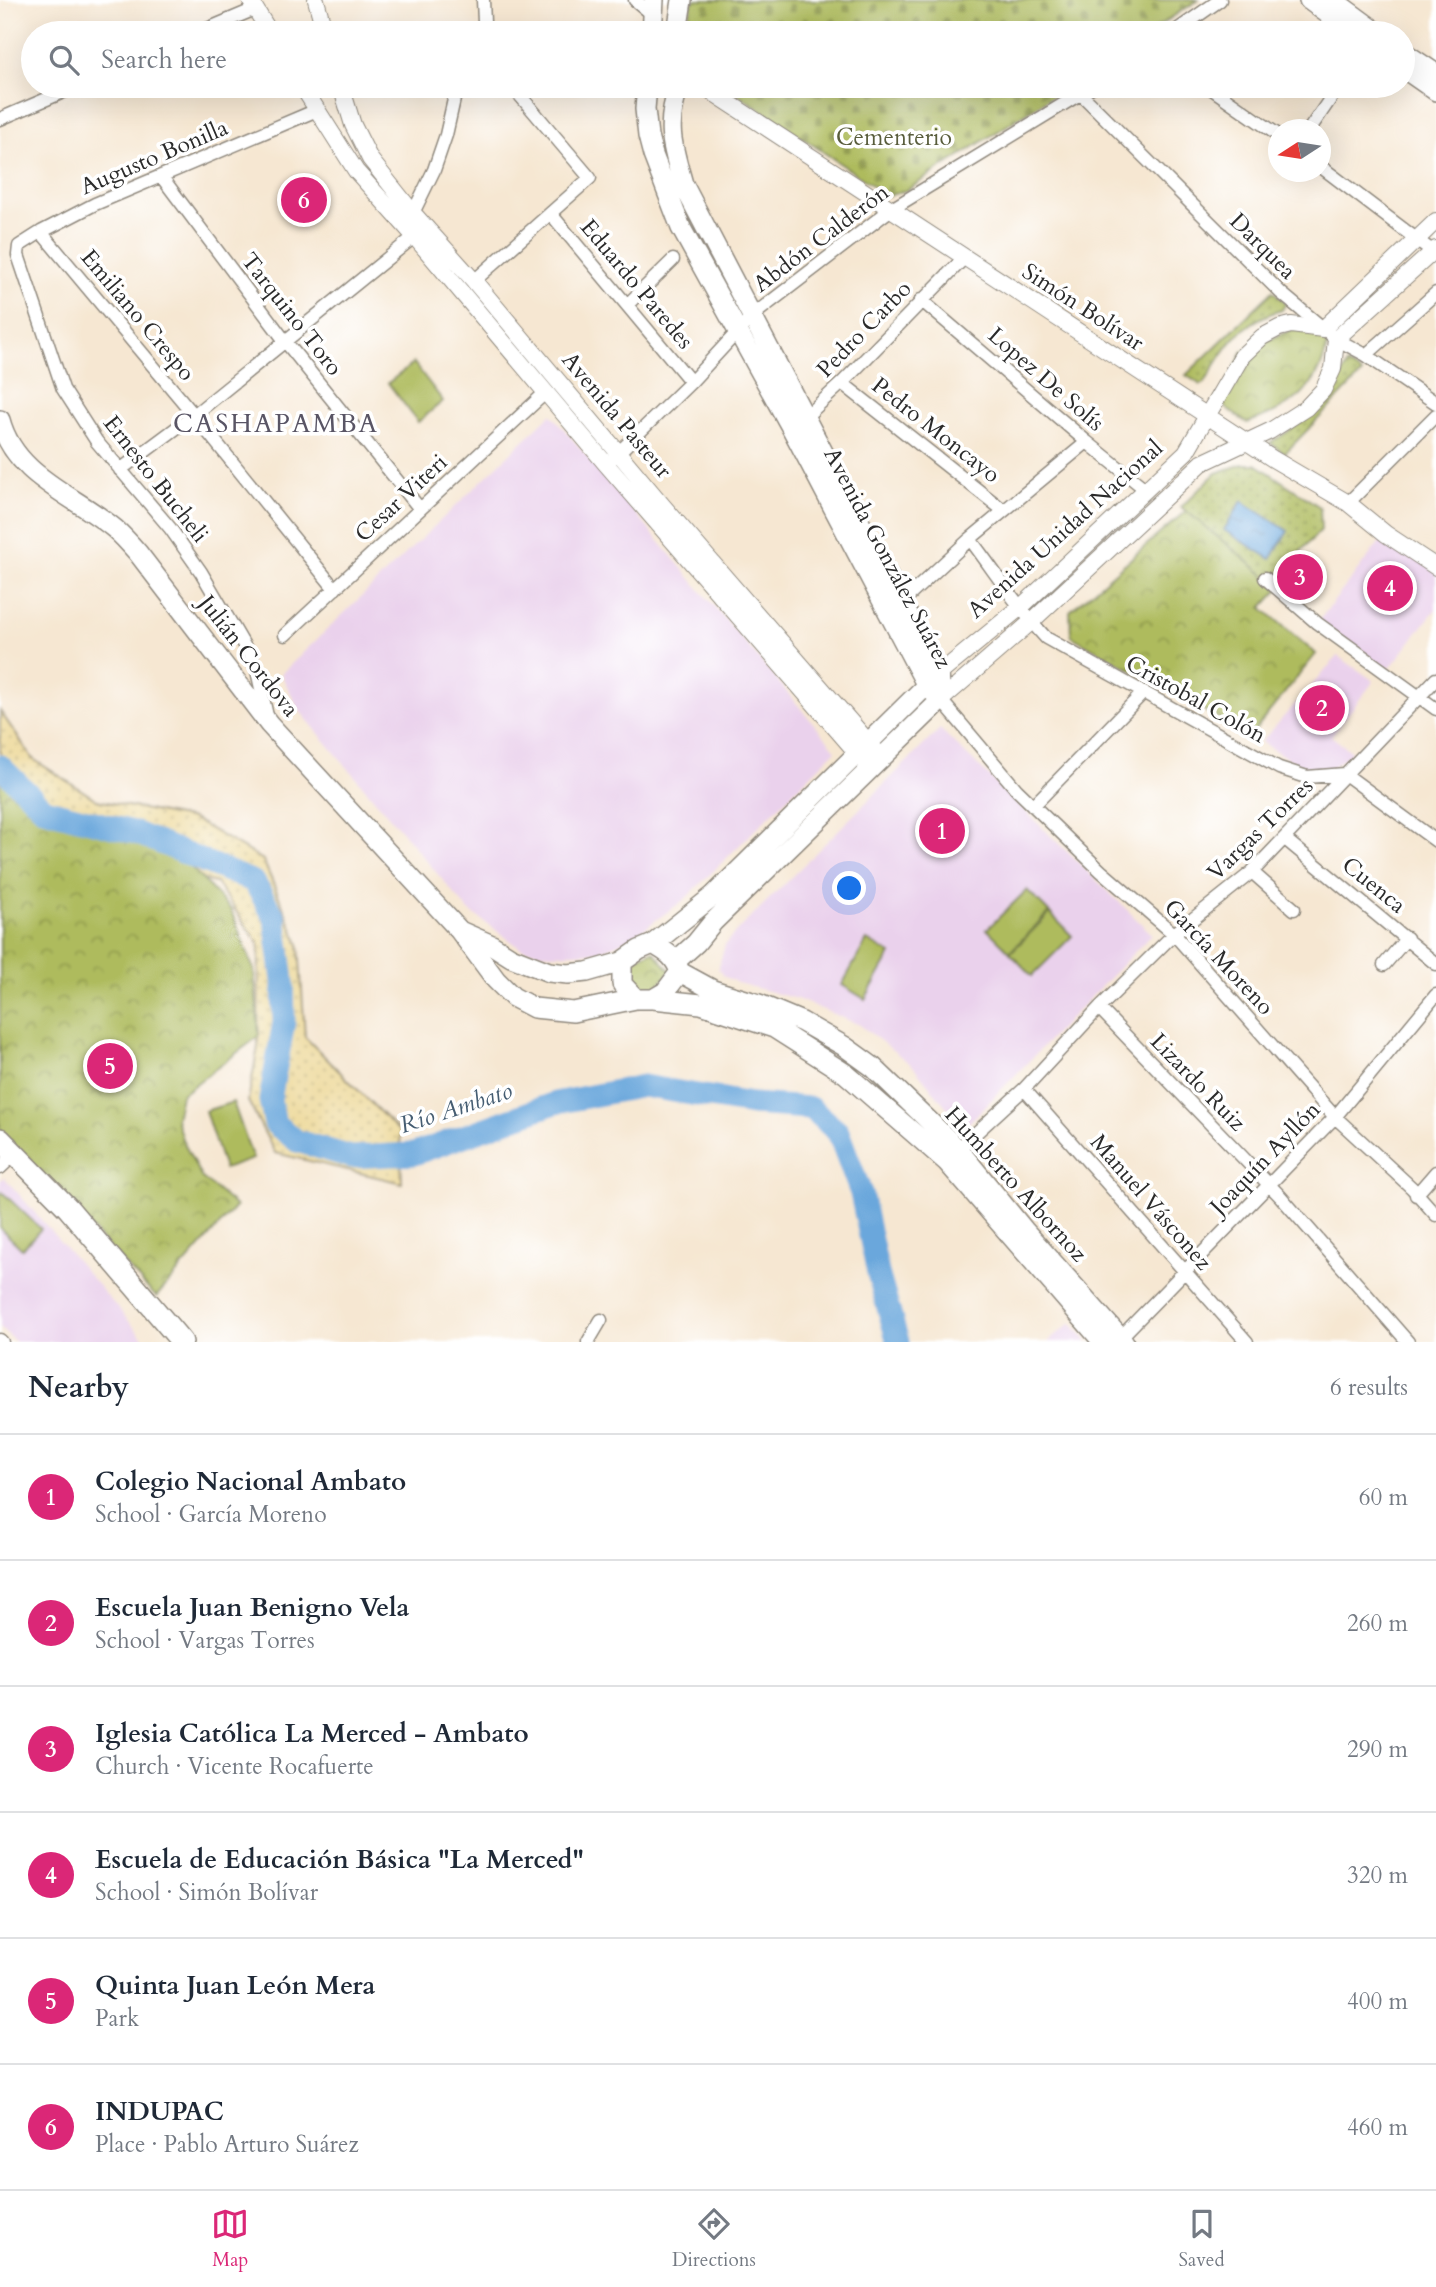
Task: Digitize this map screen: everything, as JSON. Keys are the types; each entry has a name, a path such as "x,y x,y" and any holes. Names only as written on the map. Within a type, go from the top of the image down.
{"main road":[{"path":"679,21 682,0"},
{"path":"1309,0 1338,21"},
{"path":"1333,0 1362,21"},
{"path":"1415,60 1436,74"},
{"path":"1415,76 1436,91"},
{"name":"Avenida González Suárez","path":"646,98 648,135 681,228 737,331 799,422 900,604 936,687"},
{"name":"Avenida González Suárez","path":"674,98 670,131 683,184 752,316 799,422 936,687"},
{"name":"Julián Cordova","path":"0,420 12,450 37,476 115,529 138,553 269,724 458,930 496,980 513,997 534,1008 573,1012 645,999"},
{"name":"Avenida Unidad Nacional","path":"678,967 936,687"},
{"name":"Avenida Unidad Nacional","path":"653,944 713,896 870,756"},
{"name":"Julián Cordova","path":"458,930 511,957 549,972 587,972 622,962"},
{"path":"653,944 668,952 678,967 665,992 645,999 622,984 622,962 653,944"},
{"name":"Humberto Albornoz","path":"678,967 713,990 802,1021 873,1067 1116,1341"},
{"name":"Humberto Albornoz","path":"645,999 701,1004 774,1028 846,1074 952,1155"},
{"path":"4,1155 169,1342"},
{"path":"4,1155 68,1209 182,1342"}],"street":[{"path":"316,0 322,21"},
{"path":"483,0 484,21"},
{"path":"635,0 653,16"},
{"path":"1190,21 1220,0"},
{"path":"220,21 252,4 263,21"},
{"path":"0,119 49,98"},
{"path":"120,470 194,415 420,232 356,171 310,98"},
{"name":"Avenida Pasteur","path":"345,98 353,125 370,159 413,213 420,232 546,392 612,458"},
{"path":"413,213 434,170 454,98"},
{"path":"474,281 590,178 522,98"},
{"name":"Simón Bolívar","path":"721,98 1273,459 1348,503 1386,534 1436,567"},
{"name":"Abdón Calderón","path":"612,458 691,382 752,316 890,209 1072,98"},
{"name":"Darquea","path":"1085,98 1281,293 1330,334 1436,403"},
{"path":"1225,98 1268,127"},
{"path":"1316,119 1331,98"},
{"name":"Augusto Bonilla","path":"18,256 19,246 95,204 317,110"},
{"path":"1330,334 1435,251 1331,174"},
{"name":"Tarquino Toro","path":"161,176 285,341 420,509"},
{"name":"Eduardo Paredes","path":"551,214 691,382"},
{"path":"1330,334 1436,221"},
{"name":"Emiliano Crespo","path":"41,232 335,589"},
{"name":"Avenida Pasteur","path":"420,232 474,281 612,458 870,756"},
{"name":"Ernesto Bucheli","path":"18,256 64,389 97,442 170,528 227,612 256,666 269,724"},
{"name":"Pedro Carbo","path":"799,422 842,383 965,257"},
{"path":"628,304 673,260"},
{"path":"1366,355 1436,293"},
{"name":"Lopez De Solís","path":"921,300 1145,489"},
{"name":"Avenida Unidad Nacional","path":"1291,325 1330,334 1333,369 1323,390 1306,408 1249,442 1202,463 1031,622 936,687 1186,452 1241,356 1262,337 1291,325"},
{"name":"Pedro Moncayo","path":"842,383 1003,510"},
{"name":"Cesar Viteri","path":"285,635 546,392"},
{"path":"1348,503 1436,415"},
{"path":"900,604 1003,510 1087,442"},
{"name":"Cristobal Colón","path":"970,539 1022,606 1031,622 1046,638 1142,694 1279,768 1307,776 1345,774"},
{"path":"1265,578 1317,623 1436,709"},
{"name":"Vargas Torres","path":"952,1155 1024,1089 1099,1008 1174,934 1252,872 1436,679"},
{"name":"García Moreno","path":"936,687 1017,790 1101,871 1174,934 1335,1117 1412,1188 1436,1215"},
{"path":"1033,806 1142,694"},
{"path":"1345,774 1436,841"},
{"name":"Cuenca","path":"1285,839 1436,964"},
{"path":"1252,872 1294,909"},
{"path":"1384,965 1407,938"},
{"name":"Joaquín Ayllón","path":"1116,1341 1335,1117 1436,995"},
{"name":"Lizardo Ruiz","path":"1099,1008 1269,1185 1408,1342"},
{"name":"Manuel Vásconez","path":"1024,1089 1247,1342"},
{"path":"1416,1195 1436,1172"},
{"path":"588,1342 601,1320"}],"shaded area":[{"path":"551,414 836,750 684,900 631,938 597,952 550,954 522,949 468,910 299,710 281,674"},
{"path":"1386,534 1436,567 1436,609 1387,672 1317,623"},
{"path":"1338,656 1374,681 1331,736 1352,752 1331,768 1312,769 1294,762 1261,742"},
{"path":"940,729 1152,934 964,1128 913,1066 860,1025 797,999 738,983 725,977 718,969 725,945 731,937"},
{"path":"4,1177 147,1342 16,1342 0,1327 0,1181"},
{"path":"1071,1323 1088,1342 1048,1342"}],"green space":[{"path":"693,0 1198,0 1166,21 690,21"},
{"name":"Cementerio","path":"744,98 1049,98 907,190 888,196"},
{"path":"1273,291 1286,303 1282,310 1255,321 1235,338 1219,358 1205,383 1201,385 1186,375"},
{"path":"1309,322 1328,340 1319,372 1301,394 1277,411 1247,423 1220,404 1242,352"},
{"path":"414,363 443,401 418,422 388,383"},
{"path":"1347,364 1362,374 1285,453 1270,443 1316,410 1334,390"},
{"path":"1243,464 1256,464 1320,507 1321,530 1272,581 1181,507 1216,473"},
{"path":"1186,511 1280,588 1262,608 1316,654 1250,736 1071,636 1070,611"},
{"path":"0,778 39,816 133,842 190,866 231,910 254,970 259,1036 181,1095 176,1119 182,1139 201,1177 236,1206 156,1297 0,1132"},
{"path":"1027,890 1049,912 1010,952 987,929"},
{"path":"1050,913 1072,936 1032,976 1010,953"},
{"path":"867,940 891,954 865,999 842,985"},
{"path":"653,951 671,971 648,996 629,984 628,962"},
{"path":"233,1102 253,1159 224,1169 205,1111"},
{"path":"2,1192 41,1229 22,1249 0,1228"}],"sand":[{"path":"0,711 33,759 97,800 193,819 263,860 299,944 305,1037 400,1132 402,1183 275,1153 248,1101 258,1047 259,944 216,883 153,869 0,805"}],"water":[{"path":"1242,501 1288,531 1271,559 1224,530"}],"waterway":[{"name":"Río Ambato","path":"0,766 44,809 136,833 254,882 275,918 283,981 284,1022 270,1100 275,1124 297,1141 351,1157 414,1154 555,1103 643,1086 752,1104 810,1108 838,1132 861,1193 878,1273 898,1342"}],"place":[{"name":"INDUPAC","path":"304,200"},
{"name":"Iglesia Católica La Merced - Ambato","path":"1300,577"},
{"name":"Escuela de Educación Básica \"La Merced\"","path":"1390,588"},
{"name":"Escuela Juan Benigno Vela","path":"1322,708"},
{"name":"Colegio Nacional Ambato","path":"942,831"},
{"name":"Quinta Juan León Mera","path":"110,1066"}],"district":[{"name":"CASHAPAMBA","path":"276,423"}]}
